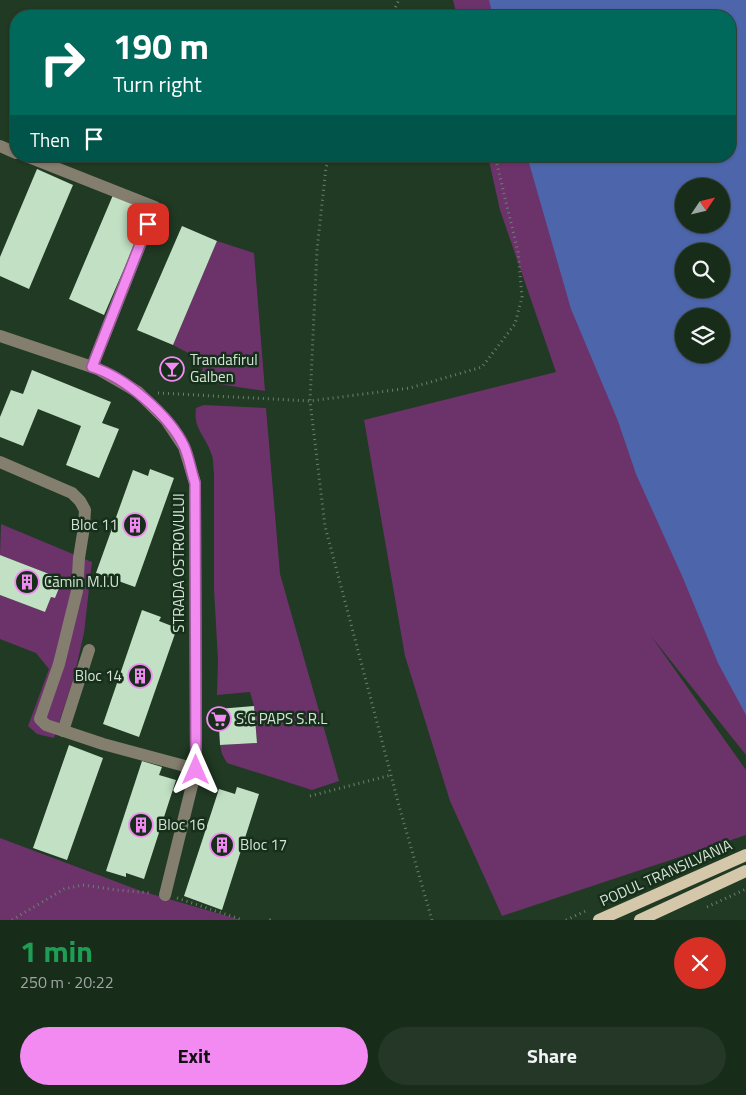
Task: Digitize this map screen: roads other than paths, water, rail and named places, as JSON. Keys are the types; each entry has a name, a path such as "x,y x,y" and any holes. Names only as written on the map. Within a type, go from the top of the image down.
{"main road":[{"name":"PODUL TRANSILVANIA","path":"600,920 746,855"},
{"name":"PODUL TRANSILVANIA","path":"640,920 746,871"}],"street":[{"path":"41,162 155,206 92,367"},
{"name":"STRADA OSTROVULUI","path":"1,339 92,367 138,392 166,420 184,446 195,483 196,770 165,894"},
{"path":"0,462 72,493 85,510 79,558 78,591 59,664 40,719 46,725 63,731 196,770"},
{"path":"63,731 89,650"}],"water":[{"path":"489,0 746,0 746,715 718,663 683,578 636,474 618,421 571,309 529,162 736,162 736,10 492,10"}],"place":[{"name":"Trandafirul Galben","path":"172,369"},
{"name":"Bloc 11","path":"135,525"},
{"name":"Cămin M.I.U","path":"27,582"},
{"name":"Bloc 14","path":"140,676"},
{"name":"S.C PAPS S.R.L","path":"219,719"},
{"name":"Bloc 16","path":"141,825"},
{"name":"Bloc 17","path":"222,845"}]}
